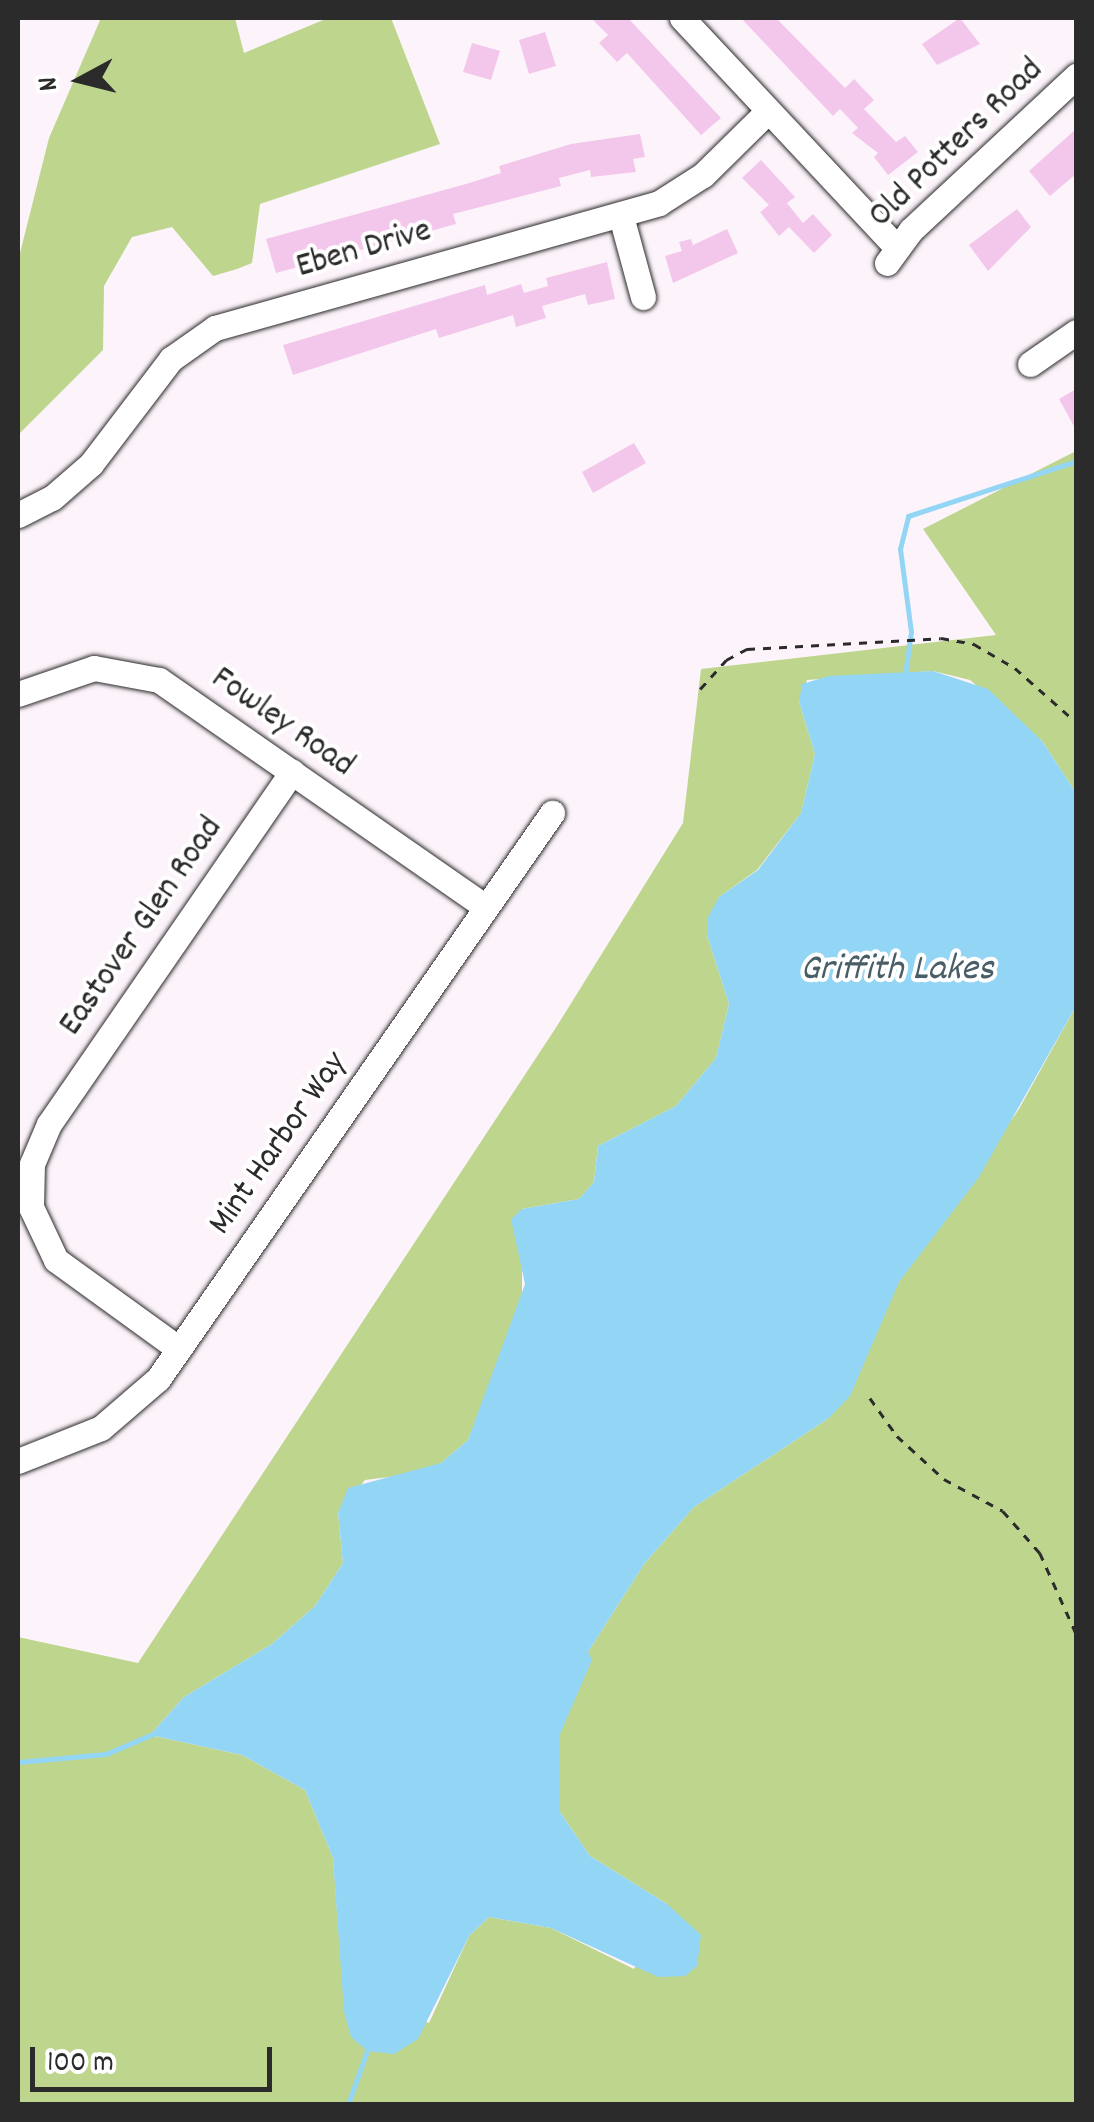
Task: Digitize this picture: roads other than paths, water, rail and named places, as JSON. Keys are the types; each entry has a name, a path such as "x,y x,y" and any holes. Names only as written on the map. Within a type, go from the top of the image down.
{"street":[{"path":"682,18 768,112"},
{"name":"Old Potters Road","path":"768,112 891,255 1076,76"},
{"name":"Eben Drive","path":"18,514 52,498 91,464 171,359 216,328 621,216 688,187 768,112"},
{"path":"621,216 643,297"},
{"path":"1030,364 1076,332"},
{"name":"Fowley Road","path":"18,694 81,670 134,671 170,688 486,907"},
{"name":"Eastover Glen Road","path":"179,1349 56,1260 31,1207 32,1164 49,1124 292,772"},
{"name":"Mint Harbor Way","path":"18,1461 116,1417 179,1349 552,813"}],"water":[{"name":"Griffith Lakes","path":"933,671 988,689 1042,741 1076,793 1076,1006 979,1177 899,1282 850,1396 829,1418 694,1507 644,1564 588,1652 592,1660 560,1734 560,1812 590,1856 667,1904 701,1935 697,1966 685,1976 658,1977 551,1928 489,1917 469,1936 418,2039 394,2054 367,2051 351,2037 344,2012 333,1858 305,1790 242,1755 150,1735 184,1697 272,1644 315,1606 343,1563 338,1513 348,1488 441,1463 468,1440 525,1284 511,1219 522,1209 579,1199 594,1182 598,1146 676,1106 716,1058 729,1004 707,935 708,917 719,897 758,870 801,813 815,754 799,702 802,684 829,676"}],"waterway":[{"path":"905,675 911,632 900,549 908,516 1076,461"},
{"path":"18,1762 106,1754 155,1733"},
{"path":"348,2104 368,2048"}]}
